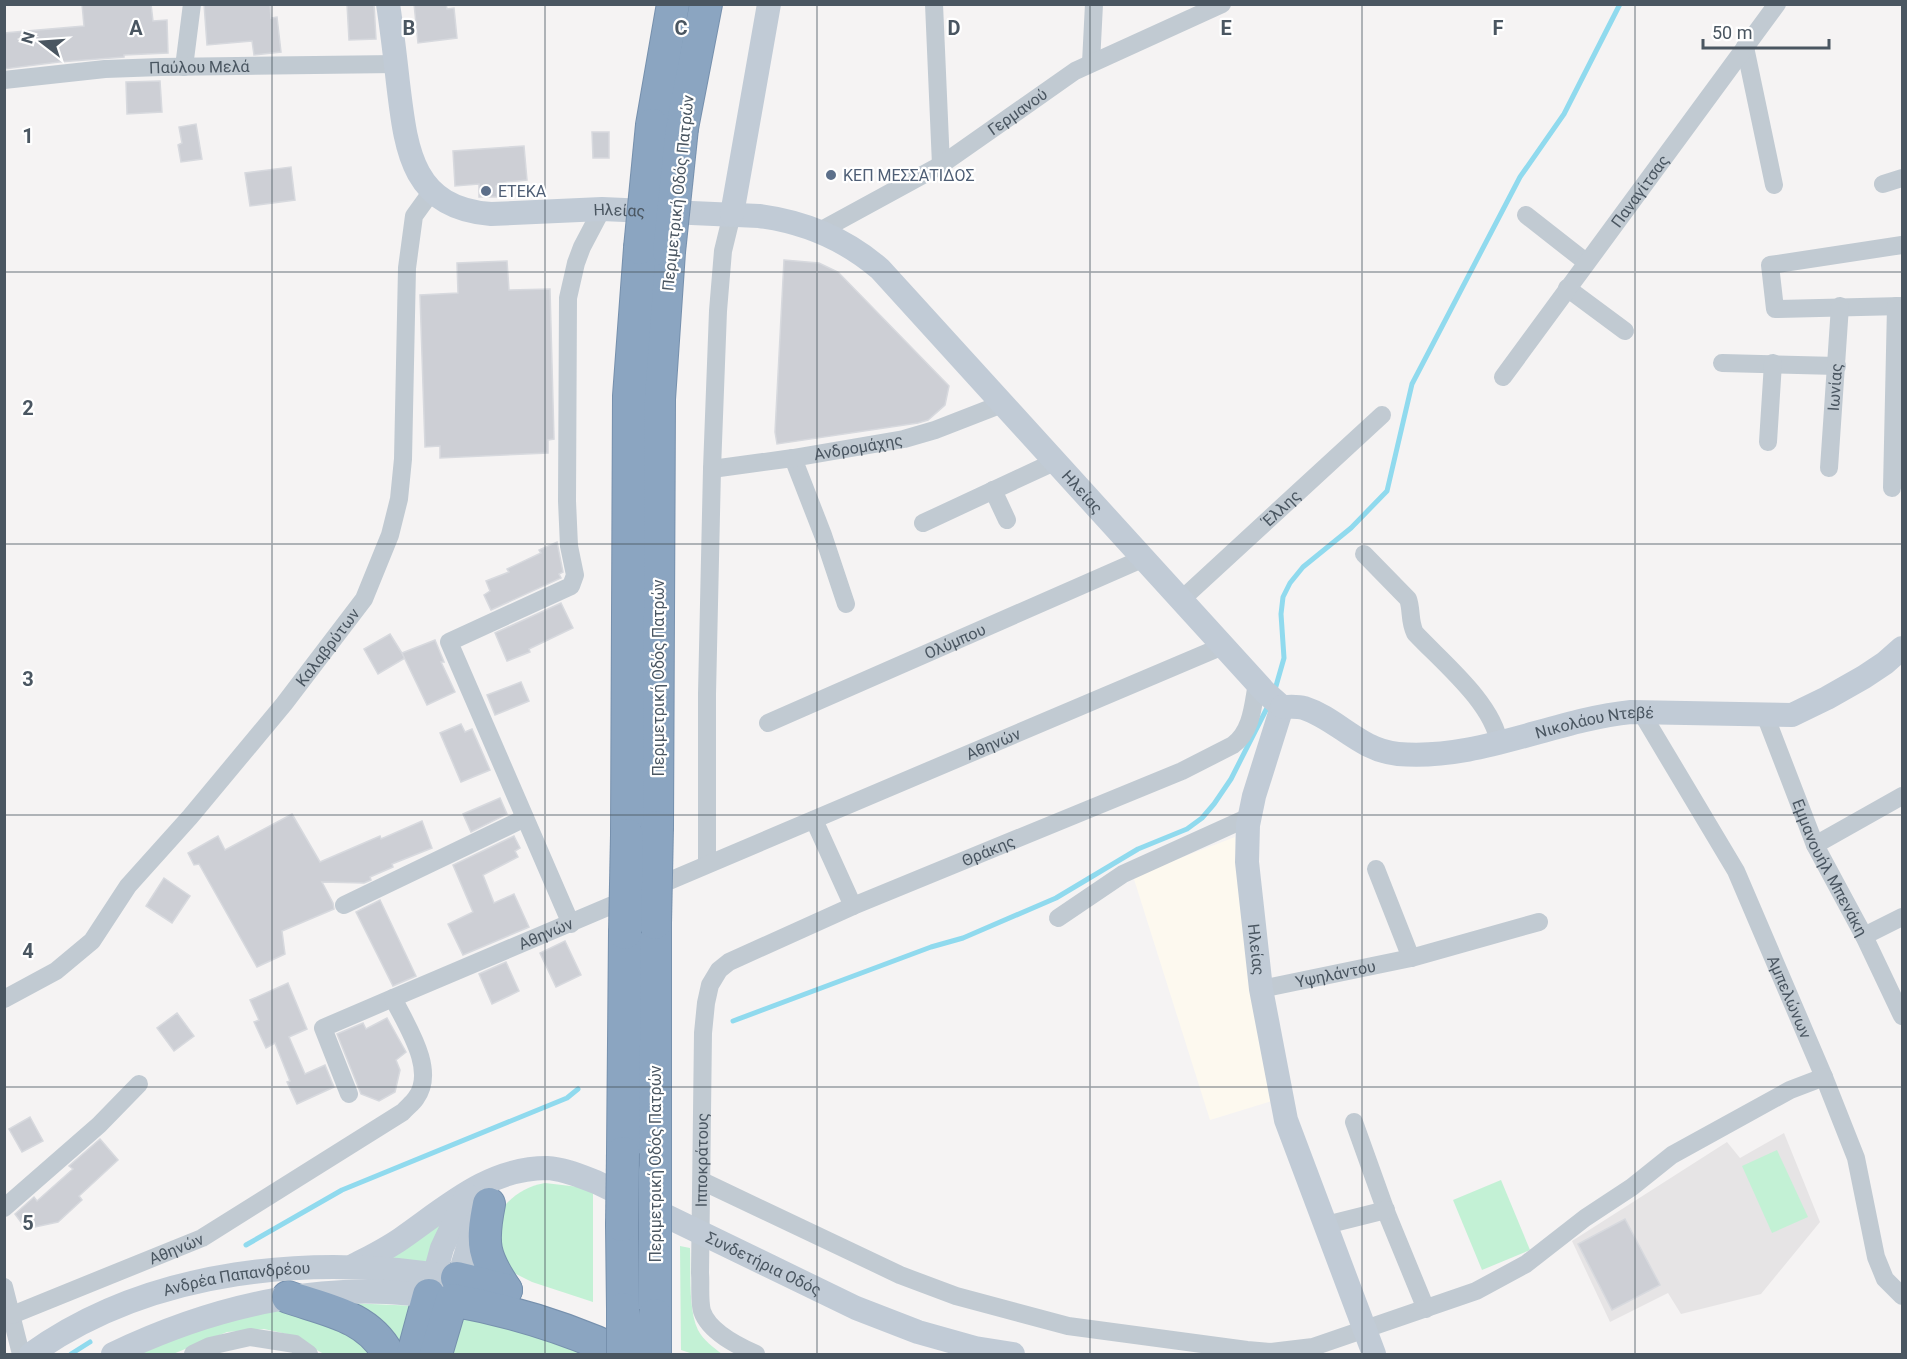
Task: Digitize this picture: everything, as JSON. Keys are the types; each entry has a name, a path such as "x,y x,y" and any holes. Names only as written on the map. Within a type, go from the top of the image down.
{"highway":[{"name":"Περιμετρική Οδός Πατρών","path":"655,1354 655,923 642,831 629,396 654,250 667,127 673,4"},
{"name":"Περιμετρική Οδός Πατρών","path":"667,127 706,4"},
{"name":"Περιμετρική Οδός Πατρών","path":"623,1354 625,933 642,831"},
{"path":"479,1197 490,1267 506,1290"},
{"path":"443,1287 506,1290 551,1306 666,1354"},
{"path":"412,1354 443,1287"},
{"path":"436,1354 443,1287"},
{"path":"443,1287 582,1336 623,1354"},
{"path":"288,1297 357,1321 372,1332 388,1354"}],"main road":[{"name":"Ηλείας","path":"388,4 406,142 421,177 432,191 456,207 473,212 508,213 602,209 732,214 783,219 820,231 863,254 880,269 1142,559 1270,696 1249,816 1247,862 1261,989 1286,1120 1374,1354"},
{"path":"732,214 770,4"},
{"name":"Νικολάου Ντεβέ","path":"1270,696 1304,708 1365,744 1390,753 1441,753 1499,743 1585,719 1612,714 1641,712 1792,715 1827,698 1878,668 1902,648"},
{"name":"Συνδετήρια Οδός","path":"443,1287 482,1212 479,1197 518,1172 548,1168 572,1173 596,1182 856,1308 918,1332 1012,1354"},
{"path":"353,1266 479,1197"},
{"name":"Ανδρέα Παπανδρέου","path":"30,1354 62,1333 122,1305 184,1286 254,1273 353,1266 401,1269 443,1287"},
{"name":"Ανδρέα Παπανδρέου","path":"113,1354 163,1332 204,1318 288,1297 341,1291 443,1287"},
{"path":"1364,1330 1365,1354"}],"street":[{"path":"184,67 192,4"},
{"path":"934,4 941,165"},
{"path":"1091,63 1094,4"},
{"name":"Γερμανού","path":"820,231 941,165 1060,80 1091,63 1222,4"},
{"name":"Παναγίτσας","path":"1503,377 1777,4"},
{"path":"1745,47 1774,185"},
{"name":"Παύλου Μελά","path":"4,80 105,69 396,64"},
{"path":"1882,184 1902,178"},
{"name":"Καλαβρύτων","path":"4,999 69,963 92,942 128,886 190,817 285,704 364,599 390,535 399,499 403,459 407,268 414,216 432,191"},
{"path":"571,924 449,642 571,586 575,575 569,546 567,501 568,298 582,247 602,209"},
{"path":"707,864 707,694 712,469 720,276 723,250 732,214"},
{"path":"1526,215 1586,262"},
{"path":"1892,488 1899,306 1775,309 1770,265 1902,245"},
{"path":"1567,288 1625,331"},
{"name":"Ιωνίας","path":"1829,468 1840,306"},
{"path":"1722,363 1837,366"},
{"path":"1768,442 1773,363"},
{"name":"Ανδρομάχης","path":"712,469 904,439 935,430 1002,404"},
{"name":"Έλλης","path":"1181,600 1382,415"},
{"path":"793,458 823,535 846,604"},
{"path":"923,523 1054,462"},
{"path":"993,490 1007,520"},
{"path":"1364,554 1408,599 1410,624 1415,633 1480,701 1491,717 1498,733 1499,743"},
{"name":"Ολύμπου","path":"768,723 1142,559"},
{"name":"Αθηνών","path":"12,1315 202,1238 403,1112 418,1097 422,1082 423,1062 393,998 1223,646"},
{"name":"Θράκης","path":"705,1009 710,985 719,970 729,962 853,906 1182,771 1233,745 1240,739 1270,696"},
{"name":"Αμπελώνων","path":"1641,712 1736,871 1856,1158 1876,1257 1885,1279 1902,1296"},
{"name":"Εμμανουήλ Μπενάκη","path":"1765,715 1815,845 1864,936 1902,1016"},
{"path":"1815,845 1902,796"},
{"path":"1058,918 1123,874 1249,816"},
{"path":"344,905 525,818"},
{"path":"814,820 853,906"},
{"path":"1376,869 1411,958"},
{"path":"1864,936 1902,917"},
{"name":"Υψηλάντου","path":"1261,989 1411,958 1539,922"},
{"path":"349,1094 323,1028 393,998"},
{"name":"Ιπποκράτους","path":"705,1009 700,1273 702,1311 715,1328 732,1344 756,1354"},
{"path":"702,1182 930,1288 1068,1326 1270,1352 1312,1347 1476,1291 1526,1264 1672,1155 1773,1099 1824,1077"},
{"path":"4,1208 99,1125 139,1084"},
{"path":"1354,1122 1426,1309"},
{"path":"1326,1225 1386,1210"},
{"path":"4,1287 21,1354"},
{"path":"193,1354 210,1346 250,1337 295,1344 309,1354"}],"shaded area":[{"path":"1235,837 1238,884 1275,1100 1210,1120 1133,876"},
{"path":"1784,1133 1820,1222 1761,1294 1681,1314 1668,1293 1610,1322 1572,1241 1727,1142 1740,1158"}],"green space":[{"path":"1777,1150 1808,1217 1772,1233 1742,1166"},
{"path":"1501,1180 1530,1250 1482,1270 1453,1200"},
{"path":"545,1183 593,1191 593,1302 532,1282 512,1272 498,1258 499,1212 519,1193"},
{"path":"442,1220 430,1263 386,1260"},
{"path":"680,1246 690,1248 691,1301 698,1330 706,1341 722,1354 693,1354 681,1350"},
{"path":"348,1303 417,1306 405,1354"},
{"path":"272,1309 305,1312 354,1332 371,1354 324,1354 287,1334 264,1329 227,1332 173,1354 133,1354 186,1332"},
{"path":"457,1310 597,1354 444,1354"}],"building":[{"path":"82,4 151,4 153,21 167,20 168,53 124,55 124,57 4,69 4,33 84,26"},
{"path":"204,4 270,4 271,18 277,17 281,52 254,55 252,41 207,45"},
{"path":"347,4 374,4 376,39 349,40"},
{"path":"414,4 446,4 447,9 454,8 457,38 418,43"},
{"path":"160,81 162,112 127,114 126,82"},
{"path":"196,124 202,159 181,162 178,145 182,143 179,127"},
{"path":"592,132 609,132 609,158 593,158"},
{"path":"524,146 527,180 507,182 496,186 497,197 479,197 479,184 455,186 453,151"},
{"path":"291,167 295,200 250,206 245,173"},
{"path":"784,260 819,263 838,272 949,386 945,405 928,420 918,423 777,444 775,432"},
{"path":"507,261 509,290 550,289 554,439 548,440 548,453 440,458 440,446 425,447 420,295 458,293 457,263"},
{"path":"557,542 563,572 559,574 561,578 491,610 484,595 490,591 486,581 509,572 507,569 541,553 539,550"},
{"path":"561,603 573,628 529,649 530,652 507,661 495,633"},
{"path":"390,634 405,658 378,674 364,649"},
{"path":"435,640 444,662 441,662 455,692 427,705 402,653"},
{"path":"521,682 529,701 495,715 487,695"},
{"path":"461,724 465,732 472,729 490,770 461,782 440,733"},
{"path":"500,798 507,814 471,832 463,814"},
{"path":"292,814 320,862 422,821 432,848 392,864 393,867 370,877 371,880 364,883 322,882 334,909 282,931 285,954 257,967 199,864 194,865 188,853 218,836 225,850"},
{"path":"514,836 520,848 515,851 518,857 483,875 494,903 514,894 529,927 463,955 448,924 473,912 453,865"},
{"path":"164,878 190,896 172,923 146,906"},
{"path":"380,900 416,976 393,986 356,912"},
{"path":"565,941 581,975 556,987 540,953"},
{"path":"506,962 519,991 492,1004 479,974"},
{"path":"288,983 307,1029 289,1037 305,1074 325,1065 334,1087 297,1104 287,1082 290,1081 275,1043 266,1048 254,1022 259,1020 250,1000"},
{"path":"177,1013 194,1036 174,1051 157,1028"},
{"path":"387,1018 406,1052 396,1060 400,1070 395,1092 379,1101 361,1094 337,1034 363,1023 366,1029"},
{"path":"30,1117 43,1141 22,1152 9,1129"},
{"path":"100,1139 118,1160 79,1196 82,1200 58,1222 26,1229 15,1214 34,1197 37,1201 73,1169 69,1166"},
{"path":"1625,1219 1660,1285 1612,1310 1578,1244"}],"waterway":[{"path":"1274,693 1284,658 1281,614 1283,597 1290,583 1303,567 1351,528 1387,491 1412,384 1520,177 1564,114 1620,4"},
{"path":"733,1021 931,947 963,938 1056,898 1138,849 1187,829 1202,818 1231,779 1269,704"},
{"path":"246,1245 342,1190 567,1098 578,1089"},
{"path":"71,1354 90,1342"}],"place":[{"name":"ΚΕΠ ΜΕΣΣΑΤΙΔΟΣ","path":"831,175"},
{"name":"ΕΤΕΚΑ","path":"486,191"}]}
